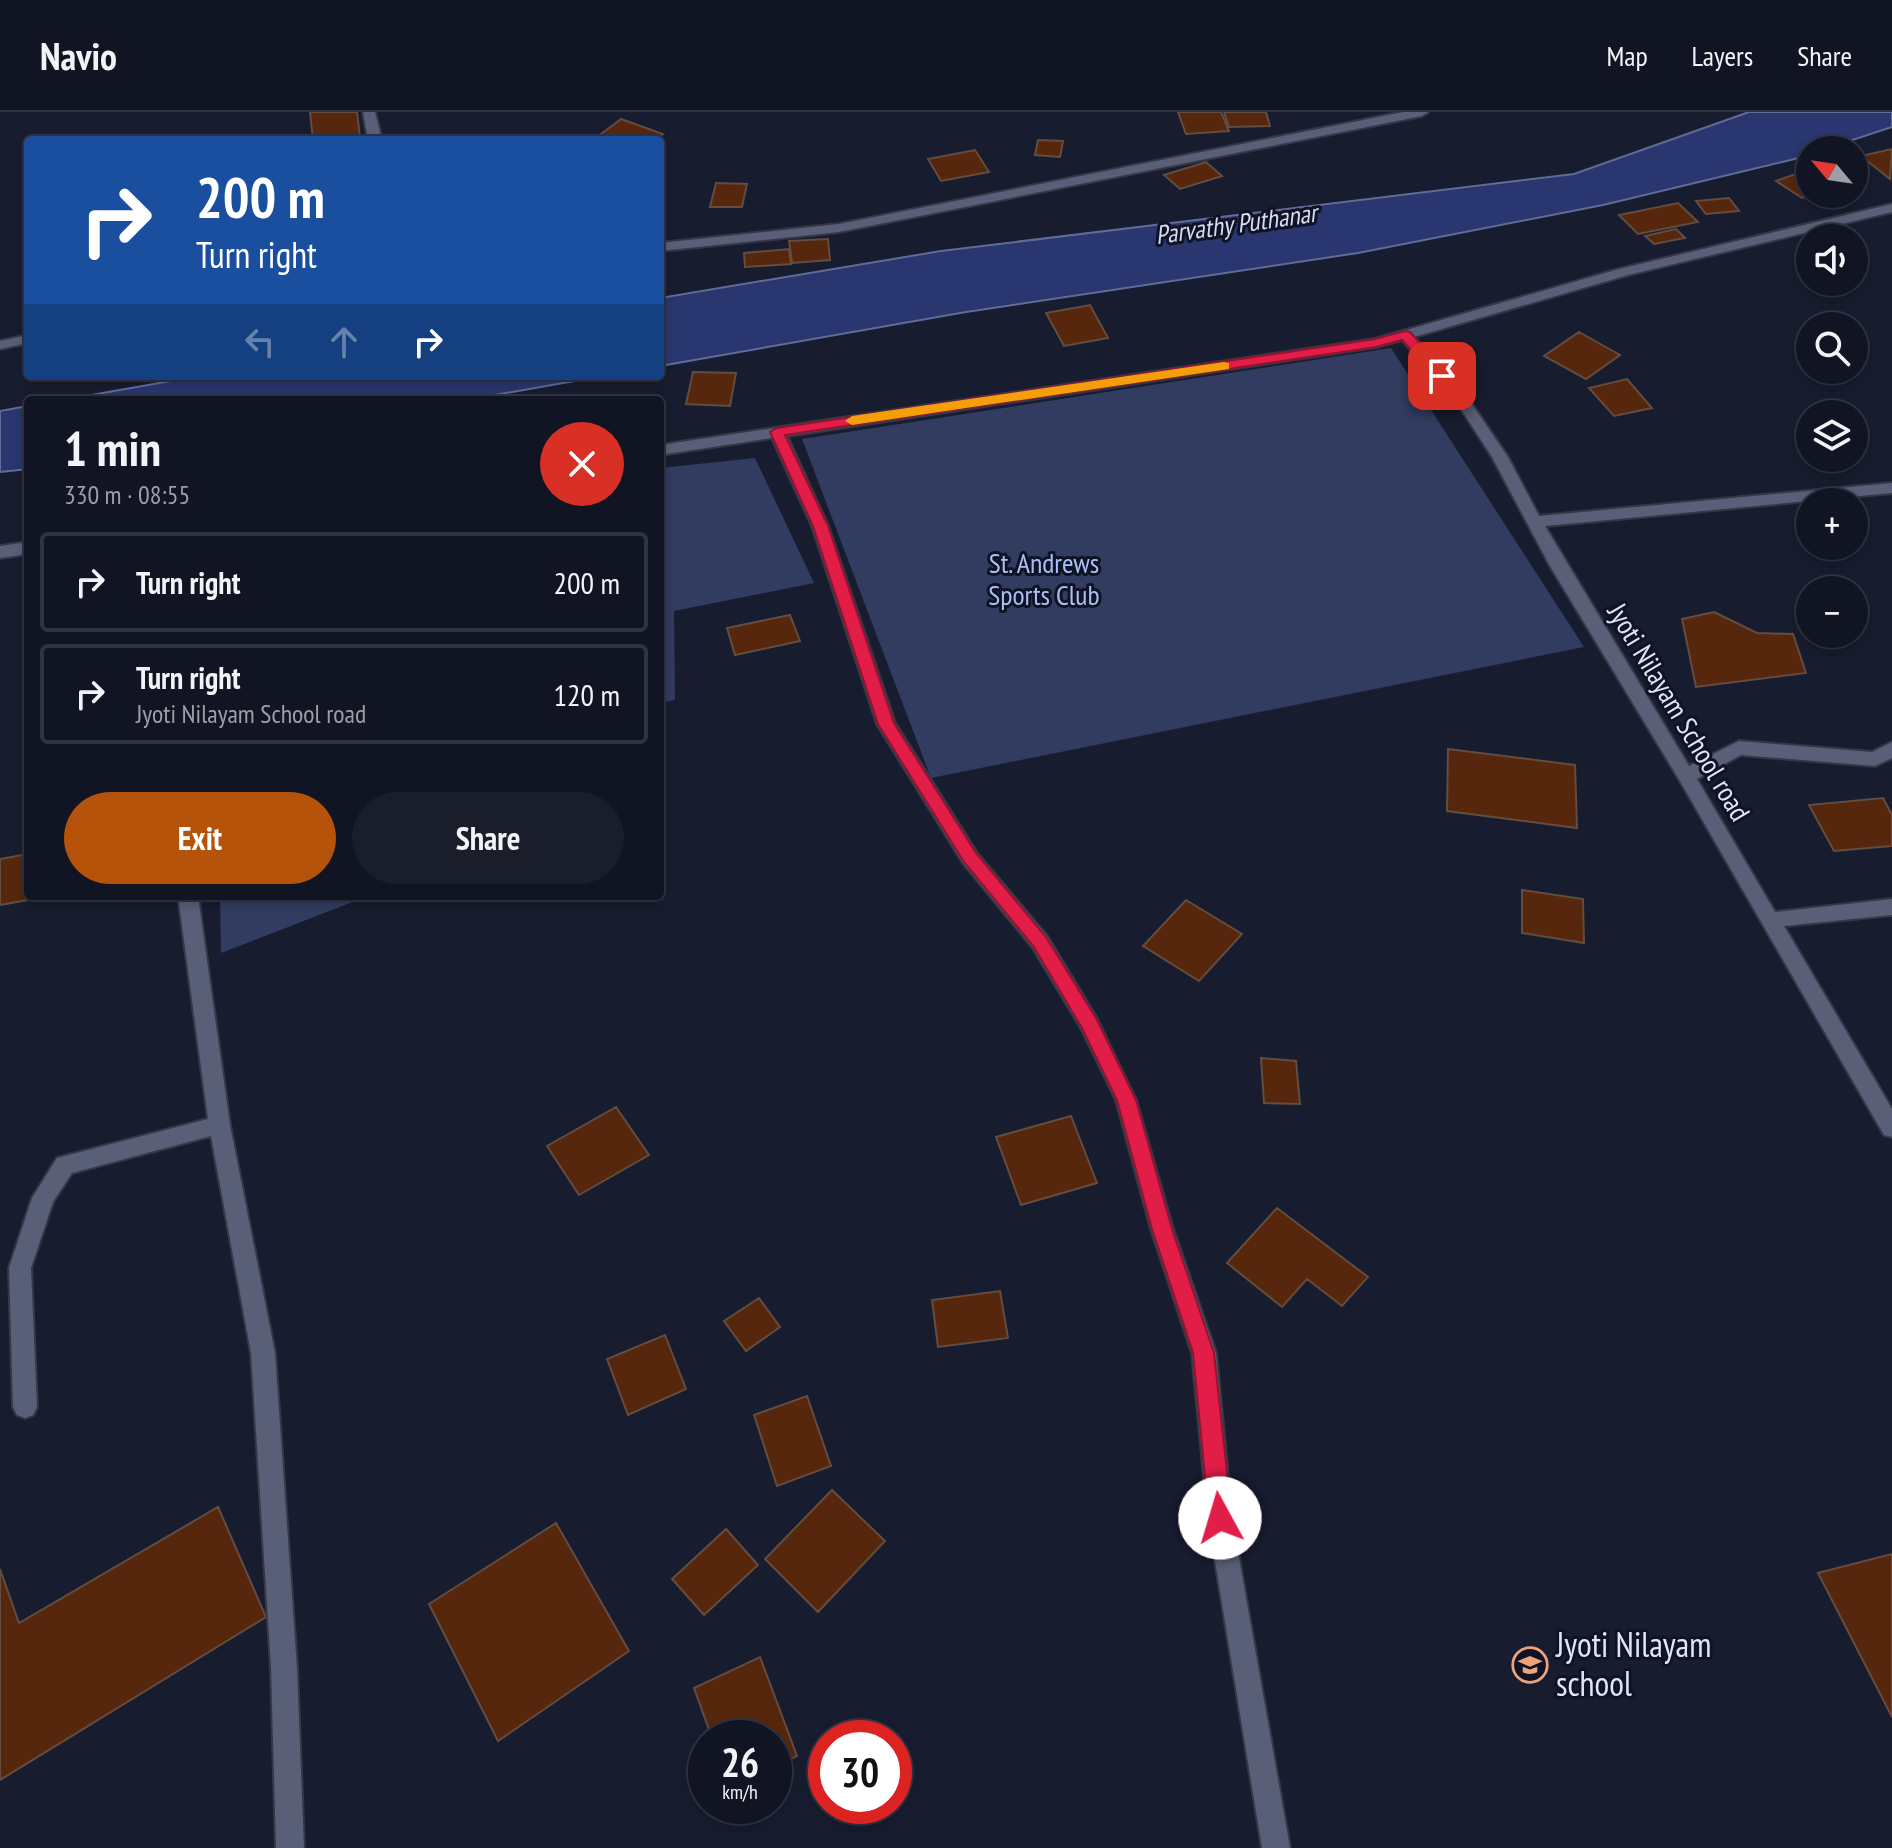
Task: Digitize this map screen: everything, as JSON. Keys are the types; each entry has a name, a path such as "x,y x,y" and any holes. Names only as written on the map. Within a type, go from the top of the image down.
{"street":[{"path":"369,112 374,136"},
{"path":"664,247 839,228 1422,112"},
{"path":"664,449 1376,343 1624,272 1892,208"},
{"name":"Jyoti Nilayam School road","path":"1405,335 1462,400 1500,457 1533,522 1892,1128"},
{"path":"0,345 24,340"},
{"path":"777,432 820,526 886,724 970,858 1040,942 1089,1023 1126,1100 1162,1229 1204,1353 1220,1518 1276,1848"},
{"path":"1533,522 1892,488"},
{"path":"0,552 24,549"},
{"path":"1686,776 1739,748 1875,759 1892,749"},
{"path":"189,900 219,1125 263,1353 284,1668 290,1848"},
{"path":"1769,920 1892,907"},
{"path":"25,1407 20,1268 43,1198 65,1165 219,1125"}],"green space":[{"name":"St. Andrews Sports Club","path":"1391,348 1584,647 931,778 802,439"},
{"path":"755,458 814,583 674,611 675,700 664,702 664,468"},
{"path":"220,900 358,900 221,953"}],"water":[{"name":"Parvathy Puthanar","path":"1749,112 1892,112 1892,127 1865,136 1796,136 1796,159 1603,205 1358,253 966,312 664,365 664,297 941,251 1574,174"},
{"path":"176,380 580,380 489,396 86,396"},
{"path":"24,407 24,469 0,472 0,411"}],"building":[{"path":"310,112 357,112 360,136 313,136"},
{"path":"1178,112 1221,112 1229,131 1186,134"},
{"path":"1224,112 1266,112 1270,126 1229,127"},
{"path":"621,119 663,134 660,136 598,136"},
{"path":"1038,140 1063,141 1060,157 1035,155"},
{"path":"1892,149 1890,179 1868,162 1868,154"},
{"path":"975,150 989,172 941,181 928,159"},
{"path":"1206,162 1222,176 1180,189 1164,175"},
{"path":"1796,174 1796,194 1776,181"},
{"path":"716,183 747,184 742,207 710,207"},
{"path":"1729,198 1739,211 1706,214 1696,201"},
{"path":"1678,203 1698,222 1638,234 1619,215"},
{"path":"1676,229 1685,238 1654,244 1645,236"},
{"path":"828,239 830,260 792,263 789,241"},
{"path":"789,249 791,264 745,267 744,253"},
{"path":"1090,305 1108,338 1064,346 1046,313"},
{"path":"1579,332 1620,355 1586,379 1544,356"},
{"path":"693,372 736,373 730,406 686,404"},
{"path":"1627,379 1652,408 1614,416 1589,388"},
{"path":"1714,612 1757,633 1793,634 1806,673 1696,687 1682,619"},
{"path":"790,615 800,641 735,655 727,628"},
{"path":"1448,749 1575,765 1577,828 1447,811"},
{"path":"1883,798 1892,815 1892,846 1834,851 1809,805"},
{"path":"24,855 24,900 28,900 0,905 0,859"},
{"path":"1522,890 1583,899 1584,943 1522,933"},
{"path":"1186,900 1242,934 1199,981 1143,946"},
{"path":"1261,1058 1296,1061 1300,1104 1264,1103"},
{"path":"616,1107 649,1155 579,1195 547,1146"},
{"path":"1071,1116 1097,1183 1021,1205 996,1137"},
{"path":"1277,1208 1368,1277 1342,1306 1307,1279 1282,1307 1227,1263"},
{"path":"1000,1291 1008,1338 938,1347 932,1300"},
{"path":"759,1298 780,1327 746,1351 724,1321"},
{"path":"665,1335 686,1389 628,1415 607,1359"},
{"path":"807,1396 831,1466 777,1486 754,1415"},
{"path":"832,1490 885,1541 818,1612 765,1559"},
{"path":"218,1507 266,1617 0,1780 0,1569 19,1623"},
{"path":"556,1523 629,1651 498,1741 429,1604"},
{"path":"726,1529 758,1565 704,1615 672,1579"},
{"path":"1892,1554 1892,1717 1818,1573"},
{"path":"760,1657 784,1720 706,1720 694,1688"}],"slow traffic":[{"path":"852,421 1224,366"}],"place":[{"name":"Jyoti Nilayam school","path":"1530,1665"}],"route":[{"path":"1220,1518 1204,1353 1162,1229 1126,1100 1089,1023 1040,942 970,858 886,724 820,526 777,432 1376,343 1405,335 1442,376"}]}
